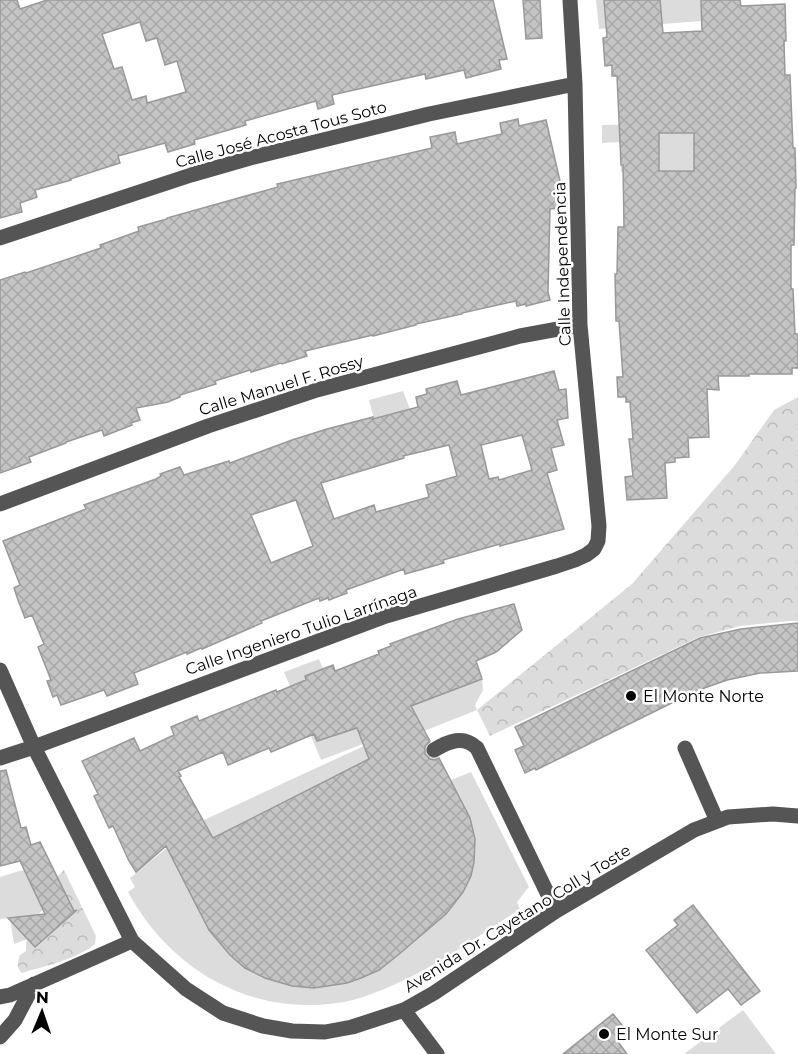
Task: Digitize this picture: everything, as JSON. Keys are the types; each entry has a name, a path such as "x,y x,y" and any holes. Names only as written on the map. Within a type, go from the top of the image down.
{"street":[{"name":"Calle Independencia","path":"570,0 576,84 580,325 599,526"},
{"name":"Calle José Acosta Tous Soto","path":"0,238 250,158 429,114 576,84"},
{"name":"Calle Manuel F. Rossy","path":"0,504 208,426 317,390 520,336 580,325"},
{"name":"Calle Ingeniero Tulio Larrínaga","path":"0,758 386,616 575,560 594,549 598,541 599,526"},
{"path":"0,670 34,747 132,941 0,998"},
{"path":"434,750 450,742 461,740 468,741 477,748 556,911"},
{"path":"685,748 717,820"},
{"name":"Avenida Dr. Cayetano Coll y Toste","path":"132,941 186,989 223,1014 263,1026 292,1031 325,1032 352,1027 405,1010 556,911 694,830 728,817 773,814 798,816"},
{"path":"0,1037 15,1020 34,984"},
{"path":"405,1010 437,1054"}],"green space":[{"path":"596,0 701,0 701,21 599,29"},
{"path":"683,123 683,133 694,133 694,143 698,144 704,170 621,172 621,165 657,165 659,133 620,133 620,142 602,143 602,125"},
{"path":"403,391 410,409 374,419 369,400"},
{"path":"798,397 798,621 740,626 699,637 490,736 477,710 632,584 735,465 774,410"},
{"path":"319,659 323,669 305,677 309,721 317,741 336,735 330,720 351,712 363,744 321,760 284,672"},
{"path":"482,679 483,690 475,705 477,710 424,731 451,780 471,772 529,887 517,902 520,909 440,961 398,983 353,1000 317,1005 287,1004 231,989 206,976 183,959 162,940 144,917 128,892 135,887 130,878 191,828 392,733 395,706 419,703"},
{"path":"32,868 29,880 43,910 20,930 28,939 14,944 10,918 0,919 0,877"},
{"path":"64,870 96,936 95,944 71,958 22,973 18,962 20,955 26,951 28,939 35,946 74,913 60,883 55,879"},
{"path":"743,1010 776,1054 684,1054"}],"building":[{"path":"0,0 17,0 20,9 47,0 493,0 507,59 499,60 501,69 466,78 464,70 426,79 425,74 332,95 334,104 318,109 316,101 245,121 246,125 194,140 195,144 168,152 165,143 118,156 120,163 35,190 37,197 20,203 22,212 0,218","holes":["140,22 146,41 157,38 165,65 177,61 186,92 147,103 146,96 132,100 122,67 114,69 102,34"]},
{"path":"523,0 540,0 542,38 526,39"},
{"path":"604,0 660,0 663,33 702,31 701,0 740,0 741,6 785,4 785,75 790,75 793,148 795,148 796,188 794,245 791,245 791,289 793,289 795,334 798,334 798,368 792,368 792,374 718,376 719,390 707,389 709,437 688,438 689,457 675,458 675,462 665,463 667,498 627,500 625,477 633,476 629,439 633,439 630,402 626,402 626,397 618,397 617,377 623,377 619,321 616,321 615,274 617,274 618,227 624,227 623,165 621,165 617,76 612,76 612,65 605,66 603,38 607,37","holes":["659,133 694,133 694,171 659,171"]},
{"path":"518,119 519,126 546,120 560,181 560,208 550,209 548,292 550,300 526,306 526,304 517,306 516,301 305,351 307,356 215,381 216,384 180,395 168,402 136,408 140,420 131,423 132,425 104,436 102,430 66,442 29,457 31,462 0,473 0,280 101,248 100,245 139,231 138,227 278,187 277,184 432,148 430,137 455,132 457,144 502,134 500,123"},
{"path":"554,371 559,390 566,389 568,418 557,420 564,445 551,448 557,470 547,473 564,529 443,560 444,563 405,574 404,569 346,590 347,593 329,600 328,598 320,601 319,598 261,621 262,623 202,649 187,654 187,652 134,673 138,684 107,696 104,690 61,705 57,695 53,697 47,681 51,680 38,647 44,644 32,615 25,618 14,588 20,585 3,541 86,509 84,505 156,479 161,476 160,474 180,467 184,475 229,461 230,463 327,429 418,407 416,397 427,394 426,389 457,381 461,395","holes":["522,435 532,470 499,480 498,477 489,479 481,445","449,445 457,476 426,485 429,497 376,512 374,505 334,519 321,483 404,458 403,456","296,500 313,546 271,563 251,515"]},
{"path":"514,604 522,630 496,652 476,661 482,679 411,706 430,741 425,746 425,754 430,759 439,758 470,818 475,839 471,876 463,892 446,914 379,970 347,983 314,988 292,986 265,978 245,968 230,955 209,930 166,846 136,872 113,826 109,828 94,796 98,794 82,761 134,738 140,751 174,735 171,727 197,716 199,721 276,690 277,692 306,680 305,676 333,665 335,671 379,654 378,651 391,646 390,644 458,619","holes":["357,728 369,759 213,838 179,777 181,776 178,771 223,752 228,765 269,748 271,752 314,734 317,741"]},
{"name":"El Monte Norte","path":"798,623 798,671 760,673 727,680 696,691 536,770 535,768 525,773 515,750 524,746 515,727 700,638 741,629"},
{"path":"6,770 21,828 26,827 31,845 40,842 74,911 77,910 35,947 8,918 45,914 20,861 0,866 0,771"},
{"path":"693,905 760,991 741,1005 728,989 697,1013 646,950 678,925 674,920"},
{"name":"El Monte Sur","path":"613,1014 626,1030 616,1039 627,1054 563,1054"}],"place":[{"name":"El Monte Norte","path":"631,696"},
{"name":"El Monte Sur","path":"604,1034"}]}
